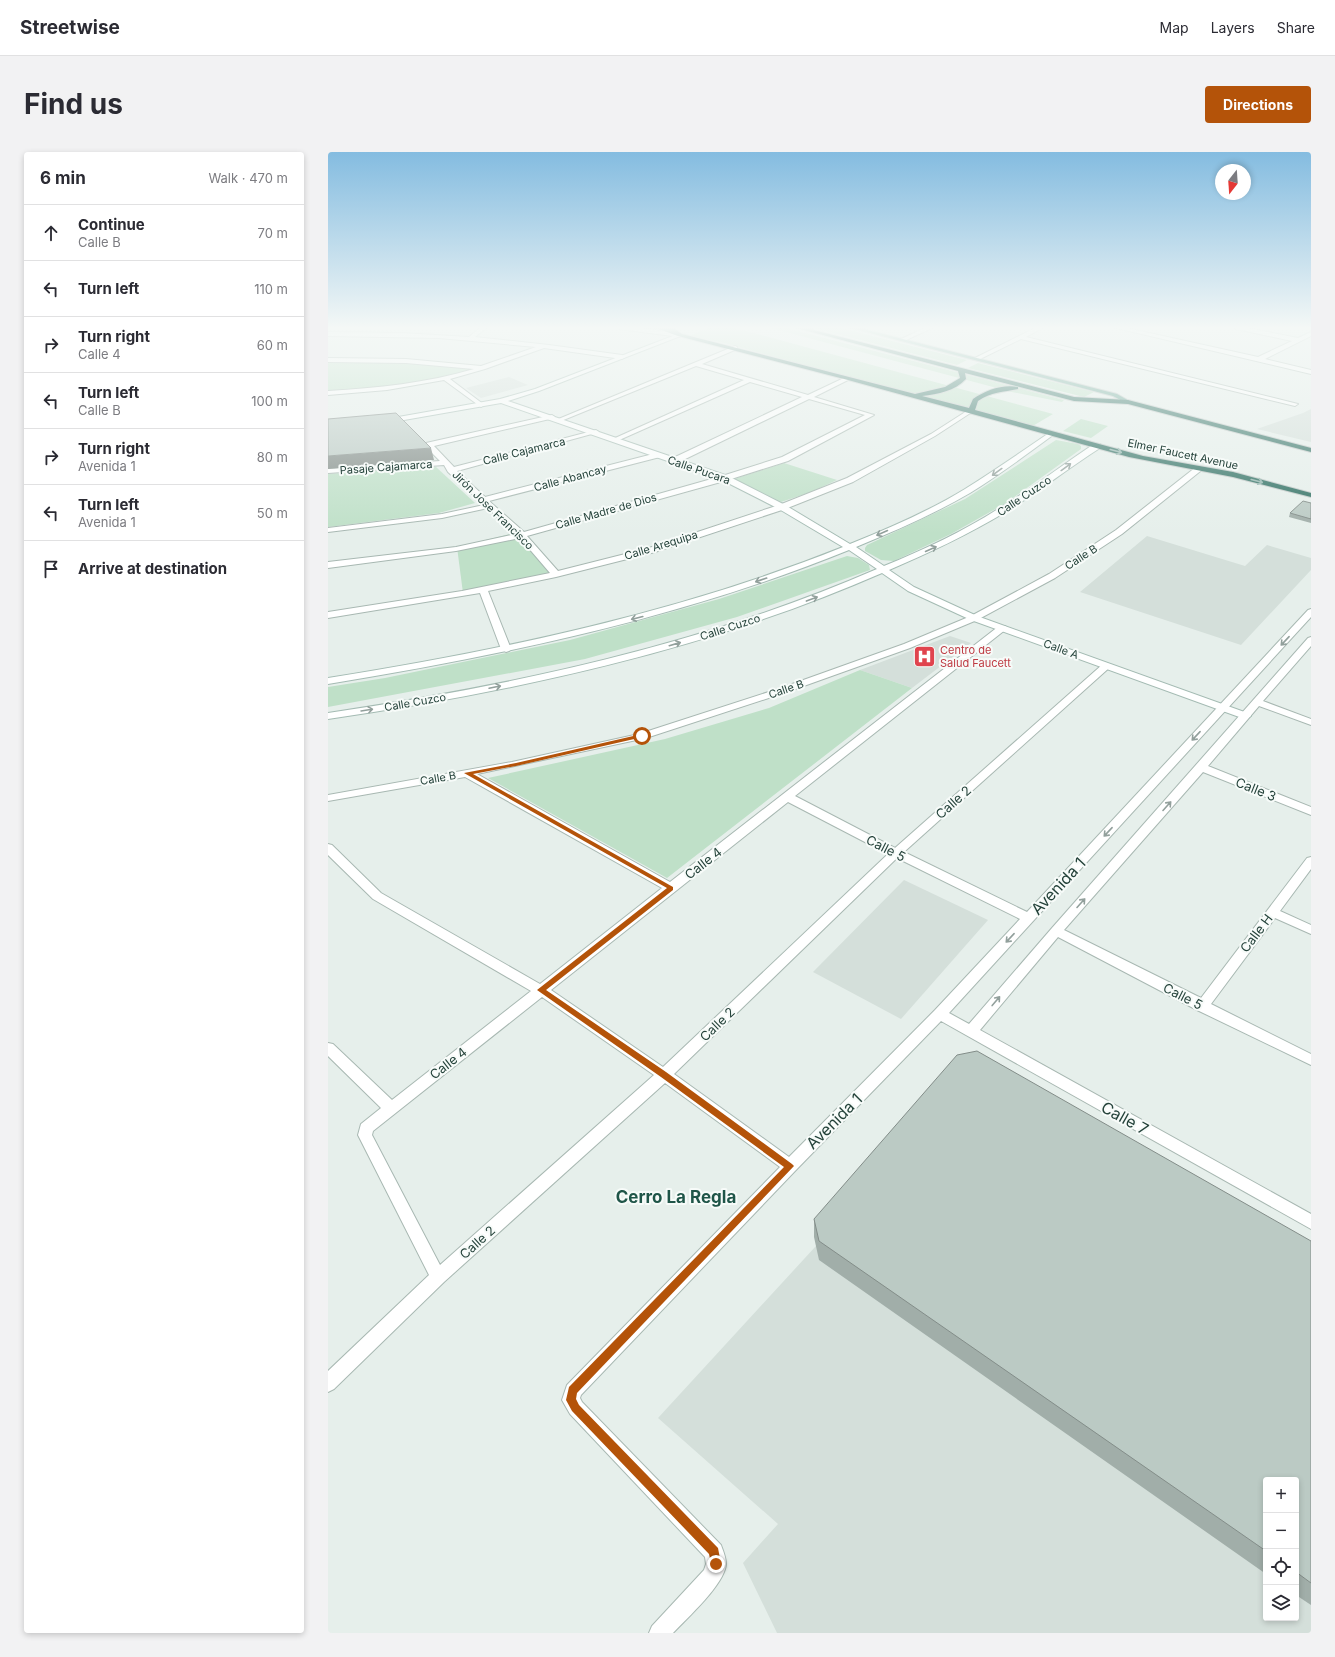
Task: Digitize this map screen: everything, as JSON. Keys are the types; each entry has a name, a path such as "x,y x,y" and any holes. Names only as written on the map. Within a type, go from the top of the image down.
{"highway":[{"name":"Elmer Faucett Avenue","path":"914,396 972,410 1051,434 1164,463 1222,472 1311,495"},
{"path":"972,410 975,400 980,396"},
{"path":"1062,396 1074,399 1128,402 1311,450"}],"main road":[{"path":"1118,396 1128,402"}],"street":[{"path":"469,396 481,405"},
{"path":"378,422 400,420 481,405 517,396"},
{"path":"556,419 614,396"},
{"path":"615,440 713,396"},
{"path":"1263,396 1295,404"},
{"path":"674,461 806,397"},
{"name":"Calle Madre de Dios","path":"328,565 456,549 522,535 725,478 785,459 871,415 806,397"},
{"name":"Calle Pucara","path":"501,401 596,432 725,478 782,507 850,547 882,570"},
{"name":"Calle Arequipa","path":"328,615 483,589 556,574 652,550 782,507 850,480 933,435 972,410"},
{"name":"Jirón Jose Francisco","path":"556,419 429,445 451,470 522,535 556,574"},
{"name":"Calle Cajamarca","path":"451,470 596,432"},
{"path":"328,681 506,649 583,631 695,601 801,566 905,523 954,498 989,478 1051,434"},
{"name":"Calle Cuzco","path":"328,716 487,689 625,658 754,619 819,596 946,542 997,514 1096,446"},
{"name":"Calle Abancay","path":"328,530 442,516 657,455"},
{"name":"Pasaje Cajamarca","path":"328,471 445,463"},
{"name":"Calle B","path":"328,798 516,765 642,736 792,687 907,646 974,618 1052,576 1119,532 1199,469"},
{"name":"Calle A","path":"882,570 943,605 974,618 1246,716"},
{"path":"483,589 506,649"},
{"name":"Avenida 1","path":"659,1633 712,1576 716,1564 714,1552 576,1408 571,1400 573,1391 790,1166 940,1014 1311,612"},
{"name":"Calle 4","path":"438,1278 365,1135 366,1128 1002,628"},
{"name":"Avenida 1","path":"971,1031 1311,640"},
{"name":"Calle 2","path":"328,1383 438,1278 664,1075 896,853 1106,666"},
{"path":"1256,702 1311,722"},
{"name":"Calle 3","path":"1201,768 1311,811"},
{"path":"467,773 671,888"},
{"name":"Calle 5","path":"788,797 896,853 1029,918"},
{"path":"328,848 377,896 541,990 664,1075 790,1166"},
{"name":"Calle H","path":"1202,1006 1311,861"},
{"path":"1272,912 1311,930"},
{"name":"Calle 5","path":"1056,932 1311,1060"},
{"name":"Calle 7","path":"940,1014 1311,1222"},
{"path":"328,1048 391,1108"}],"shaded area":[{"path":"1311,409 1311,442 1257,429 1303,413"},
{"path":"1147,536 1245,566 1267,545 1311,558 1311,570 1241,645 1080,592"},
{"name":"Centro de Salud Faucett","path":"950,636 971,643 912,688 860,670"},
{"path":"904,880 988,920 901,1019 813,972"},
{"path":"973,1075 1311,1268 1311,1633 777,1633 743,1563 778,1524 658,1418"}],"green space":[{"path":"918,396 987,396 1053,414 1031,427"},
{"path":"1033,396 1049,396 1064,400 1062,402"},
{"path":"1081,419 1108,426 1091,438 1063,431"},
{"path":"1056,440 1078,444 1081,446 1081,449 1006,503 951,534 894,561 881,560 865,551 867,545 965,499"},
{"path":"784,463 837,480 811,492 781,502 734,479"},
{"path":"436,467 475,503 439,513 328,527 328,474"},
{"path":"518,532 557,573 463,593 457,547"},
{"path":"847,556 858,558 869,565 870,570 737,617 585,659 328,707 328,687 385,678 570,640 719,599"},
{"path":"860,670 912,688 667,878 488,778 665,739 769,708"}],"building":[{"path":"396,413 431,448 328,456 328,419"},
{"path":"1303,501 1311,503 1311,519 1290,513"},
{"path":"977,1051 1311,1241 1311,1583 1299,1574 1299,1477 1263,1477 1263,1549 819,1241 814,1219 957,1055"}],"place":[{"name":"Centro de Salud Faucett","path":"925,656"}],"district":[{"name":"Cerro La Regla","path":"676,1197"}],"route":[{"path":"642,736 516,765 467,773 671,888 541,990 664,1075 790,1166 573,1391 571,1400 576,1408 714,1552 716,1564"}]}
